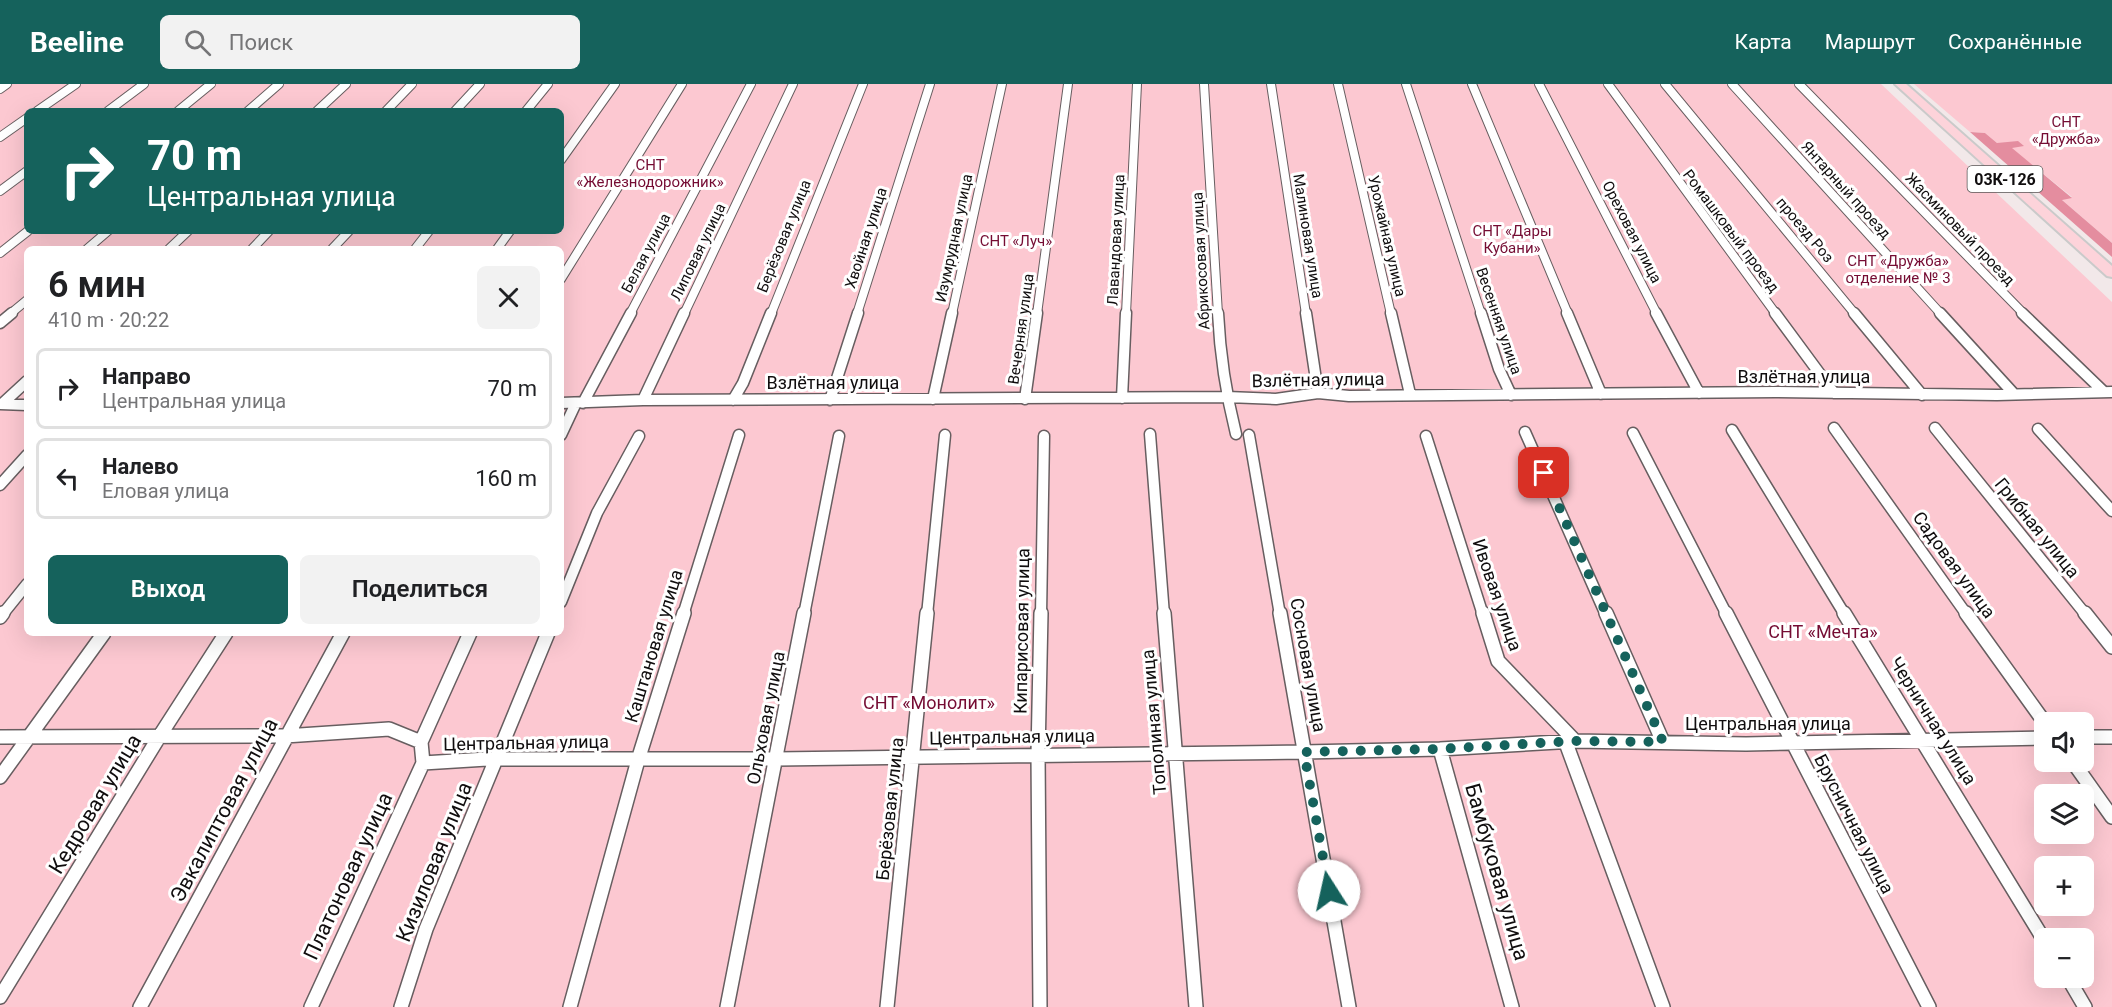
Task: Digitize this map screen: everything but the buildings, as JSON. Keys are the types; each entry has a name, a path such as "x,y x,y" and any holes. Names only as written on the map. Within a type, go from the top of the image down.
{"main road":[{"name":"03К-126","path":"1900,84 2112,273"}],"street":[{"path":"0,89 7,84"},
{"path":"41,108 76,84"},
{"path":"112,108 144,84"},
{"path":"182,108 211,84"},
{"path":"251,108 279,84"},
{"path":"320,108 346,84"},
{"path":"389,108 412,84"},
{"path":"459,108 480,84"},
{"path":"528,108 548,84"},
{"path":"564,156 615,84"},
{"path":"564,274 682,84"},
{"name":"Белая улица","path":"579,403 751,84"},
{"name":"Липовая улица","path":"644,400 793,84"},
{"name":"Берёзовая улица","path":"733,400 743,383 863,84"},
{"name":"Хвойная улица","path":"830,400 930,84"},
{"name":"Изумрудная улица","path":"933,399 1002,84"},
{"name":"Вечерняя улица","path":"1025,399 1068,84"},
{"name":"Лавандовая улица","path":"1122,398 1137,84"},
{"name":"Абрикосовая улица","path":"1204,84 1220,350 1227,397 1236,434"},
{"name":"Малиновая улица","path":"1271,84 1318,393"},
{"name":"Урожайная улица","path":"1338,84 1410,394"},
{"name":"Весенняя улица","path":"1406,84 1499,369 1511,395"},
{"path":"1472,84 1601,394"},
{"name":"Ореховая улица","path":"1539,84 1686,372 1699,393"},
{"name":"Ромашковый проезд","path":"1608,84 1834,393"},
{"name":"проезд Роз","path":"1665,84 1922,395"},
{"name":"Янтарный проезд","path":"1732,84 2014,394"},
{"name":"Жасминовый проезд","path":"1798,84 2047,338 2108,392"},
{"path":"0,137 24,120"},
{"path":"0,191 24,173"},
{"path":"0,254 24,234"},
{"path":"90,246 104,234"},
{"path":"172,246 185,234"},
{"path":"255,246 266,234"},
{"path":"336,246 346,234"},
{"path":"417,246 427,234"},
{"path":"0,324 24,303"},
{"path":"1,404 24,384"},
{"name":"Взлётная улица","path":"564,403 644,400 1227,397 1276,399 1318,393 1349,396 1699,393 1922,395 2108,392"},
{"path":"564,430 579,403"},
{"path":"1,404 24,405"},
{"name":"Садовая улица","path":"1834,428 2037,712"},
{"name":"Грибная улица","path":"1935,428 2112,648"},
{"path":"2038,429 2112,511"},
{"name":"Черничная улица","path":"1732,430 2037,928"},
{"path":"1525,432 1663,742"},
{"name":"Брусничная улица","path":"1633,433 1929,1007"},
{"name":"Тополиная улица","path":"1150,434 1196,1007"},
{"name":"Каштановая улица","path":"570,1007 638,760 739,435"},
{"name":"Берёзовая улица","path":"887,1007 945,435"},
{"name":"Сосновая улица","path":"1249,435 1349,1007"},
{"path":"564,595 597,513 639,436"},
{"name":"Ольховая улица","path":"727,1007 839,436"},
{"name":"Кипарисовая улица","path":"1040,1007 1038,754 1044,436"},
{"name":"Ивовая улица","path":"1426,436 1498,661 1571,742 1663,1007"},
{"path":"0,485 24,458"},
{"path":"0,617 24,588"},
{"path":"0,777 102,636"},
{"name":"Кедровая улица","path":"0,997 159,737 224,636"},
{"name":"Эвкалиптовая улица","path":"141,1007 285,736 341,636"},
{"path":"421,742 469,636"},
{"name":"Кизиловая улица","path":"400,1007 426,929 547,636"},
{"name":"Центральная улица","path":"0,737 285,736 389,729 421,742 423,763 496,760 1304,752 1440,749 1571,742 1792,742 2034,738"},
{"path":"2094,737 2112,737"},
{"name":"Бамбуковая улица","path":"1440,749 1512,1007"},
{"name":"Платоновая улица","path":"311,1007 423,763"},
{"path":"2080,772 2112,818"},
{"path":"2074,988 2085,1007"}],"green space":[{"path":"0,84 1881,84 2112,302 2112,1007 0,1007"},
{"name":"СНТ «Дружба»","path":"1914,84 2112,84 2112,243 2061,199 2072,197 2011,148 1997,143 1985,133 1970,132"}],"shaded area":[{"path":"1970,132 1985,133 1997,143 2018,141 2024,146 2012,148 2072,198 2062,200 2112,243 2112,257"}],"route":[{"path":"1329,891 1304,752 1440,749 1575,741 1663,742 1544,473"}],"park label":[{"name":"СНТ «Железнодорожник»","path":"650,174"},
{"name":"СНТ «Дары Кубани»","path":"1512,240"},
{"name":"СНТ «Луч»","path":"1016,241"},
{"name":"СНТ «Дружба» отделение № 3","path":"1898,270"},
{"name":"СНТ «Мечта»","path":"1823,632"},
{"name":"СНТ «Монолит»","path":"929,703"}]}
